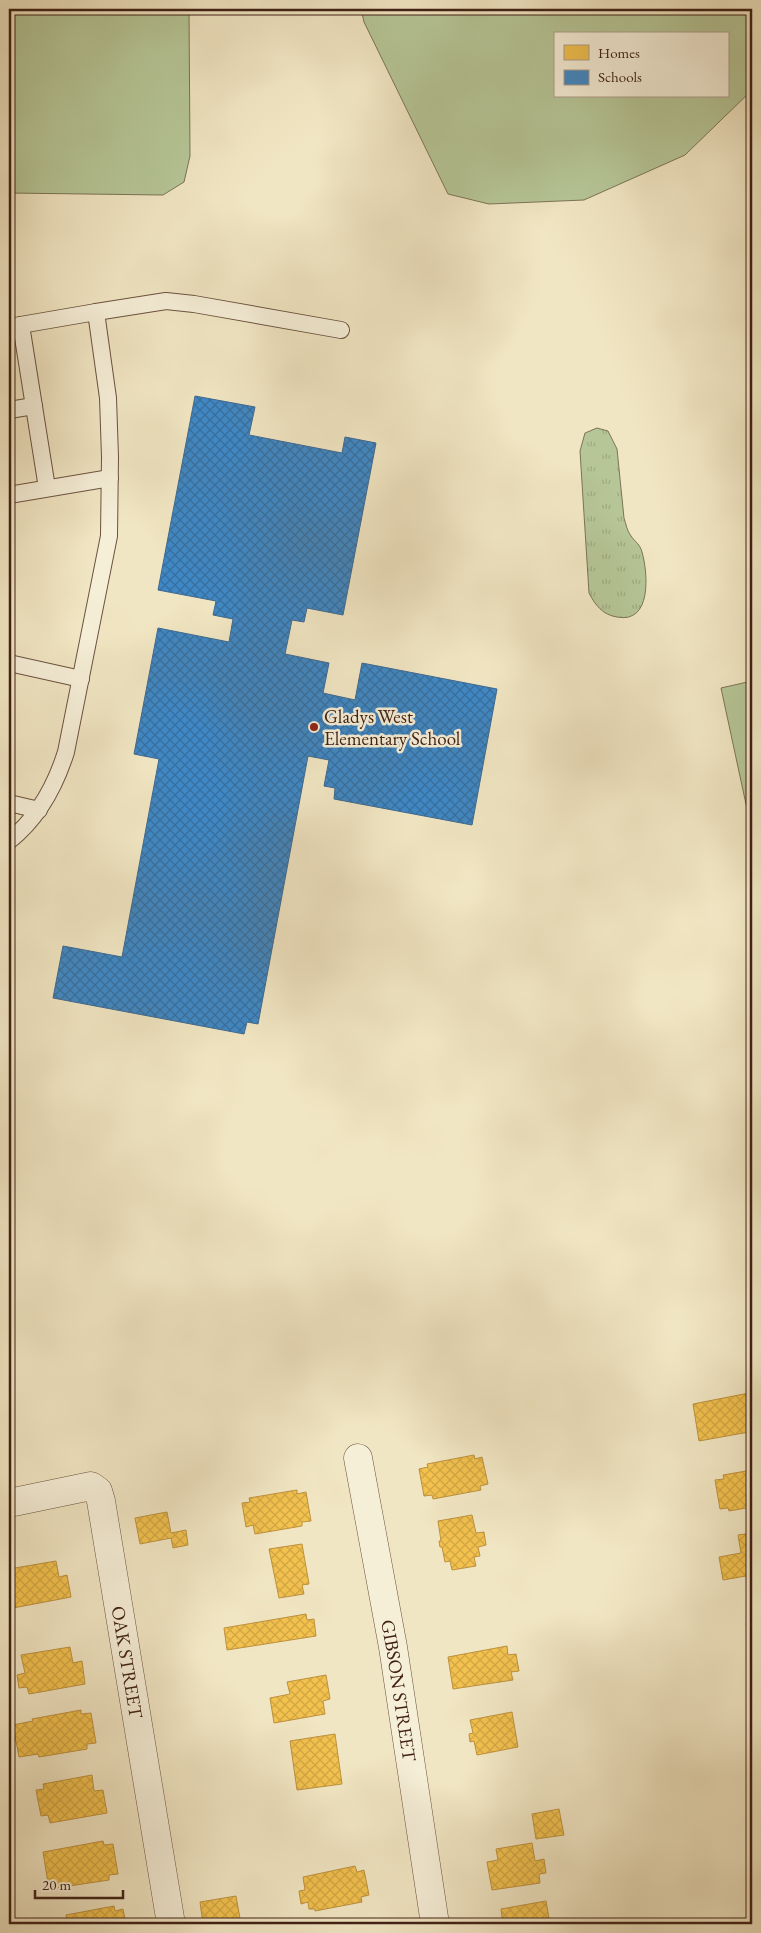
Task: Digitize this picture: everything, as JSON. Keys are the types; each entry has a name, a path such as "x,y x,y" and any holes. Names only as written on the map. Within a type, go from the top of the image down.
{"street":[{"name":"GIBSON STREET","path":"358,1458 393,1647 435,1924"},
{"name":"OAK STREET","path":"9,1503 78,1487 91,1486 98,1491 170,1924"}],"lane":[{"path":"47,488 34,406 15,326 166,301 194,304 341,330"},
{"path":"9,841 22,831 39,810 60,772 81,679 109,536 108,398 96,312"},
{"path":"9,410 34,406"},
{"path":"9,495 110,478"},
{"path":"9,663 81,679"},
{"path":"9,803 39,810"}],"green space":[{"path":"9,9 189,9 190,156 184,182 163,195 9,193"},
{"path":"361,9 752,9 752,90 685,155 584,200 489,204 448,194 364,22"},
{"path":"597,428 608,431 617,449 624,518 630,534 641,549 646,572 645,595 642,605 637,613 628,617 612,616 604,612 594,602 589,593 580,451 585,433"},
{"path":"752,681 752,832 721,688"}],"building: Homes":[{"path":"749,1393 752,1418 747,1419 749,1432 699,1441 693,1404"},
{"path":"474,1455 475,1459 482,1457 488,1484 480,1486 481,1490 433,1499 432,1495 424,1496 419,1469 428,1467 427,1464"},
{"path":"752,1470 752,1507 729,1511 728,1508 720,1509 715,1480 724,1479 723,1475"},
{"path":"297,1490 297,1494 306,1492 311,1521 302,1522 302,1526 255,1534 253,1525 246,1527 242,1503 250,1502 249,1498"},
{"path":"167,1512 171,1533 186,1530 188,1545 173,1548 171,1538 140,1544 135,1518"},
{"path":"472,1515 476,1533 484,1532 486,1545 478,1547 480,1556 474,1557 476,1566 452,1570 450,1561 445,1562 442,1547 440,1547 438,1521"},
{"path":"752,1533 752,1575 723,1580 719,1557 741,1553 738,1535"},
{"path":"302,1544 309,1584 302,1585 304,1594 279,1598 269,1549"},
{"path":"56,1561 59,1577 67,1575 71,1597 13,1608 12,1601 9,1601 9,1569"},
{"path":"306,1614 307,1620 314,1619 316,1636 227,1650 224,1628"},
{"path":"752,1622 752,1637 748,1638 746,1623"},
{"path":"507,1646 508,1655 516,1654 519,1671 511,1672 513,1680 453,1689 448,1657"},
{"path":"70,1647 73,1663 82,1661 85,1684 29,1694 27,1687 19,1688 17,1675 25,1673 21,1655"},
{"path":"326,1675 330,1699 323,1701 325,1714 274,1723 270,1698 290,1694 287,1682"},
{"path":"81,1710 81,1714 91,1713 96,1743 87,1744 87,1749 39,1757 38,1754 19,1757 13,1725 33,1721 32,1719"},
{"path":"512,1712 518,1747 477,1755 474,1741 470,1742 469,1734 473,1733 470,1720"},
{"path":"335,1734 342,1784 297,1790 290,1741"},
{"path":"92,1775 94,1791 103,1790 107,1813 50,1823 48,1815 41,1816 36,1790 44,1789 43,1784"},
{"path":"559,1809 564,1835 536,1839 532,1814"},
{"path":"103,1841 104,1845 113,1844 118,1874 109,1875 109,1880 49,1889 43,1852"},
{"path":"532,1843 535,1861 544,1859 546,1873 539,1874 540,1883 492,1890 487,1862 498,1860 496,1849"},
{"path":"355,1866 357,1872 364,1870 369,1895 361,1897 362,1902 315,1911 315,1909 309,1909 308,1902 301,1904 299,1891 305,1890 303,1877"},
{"path":"236,1896 241,1924 203,1924 200,1902"},
{"path":"546,1901 550,1924 503,1924 501,1909"},
{"path":"114,1906 115,1911 123,1909 126,1924 68,1924 66,1915"}],"building: Schools":[{"name":"Gladys West Elementary School","path":"195,396 255,407 249,435 342,453 345,437 376,443 343,615 307,608 304,622 292,620 285,654 329,663 323,693 355,700 362,663 497,689 472,825 334,799 335,788 324,786 329,760 308,756 258,1024 247,1022 244,1034 53,998 63,946 122,957 159,759 134,754 158,628 229,642 233,619 213,615 216,601 158,590"}],"place":[{"name":"Gladys West Elementary School","path":"314,727"}]}
